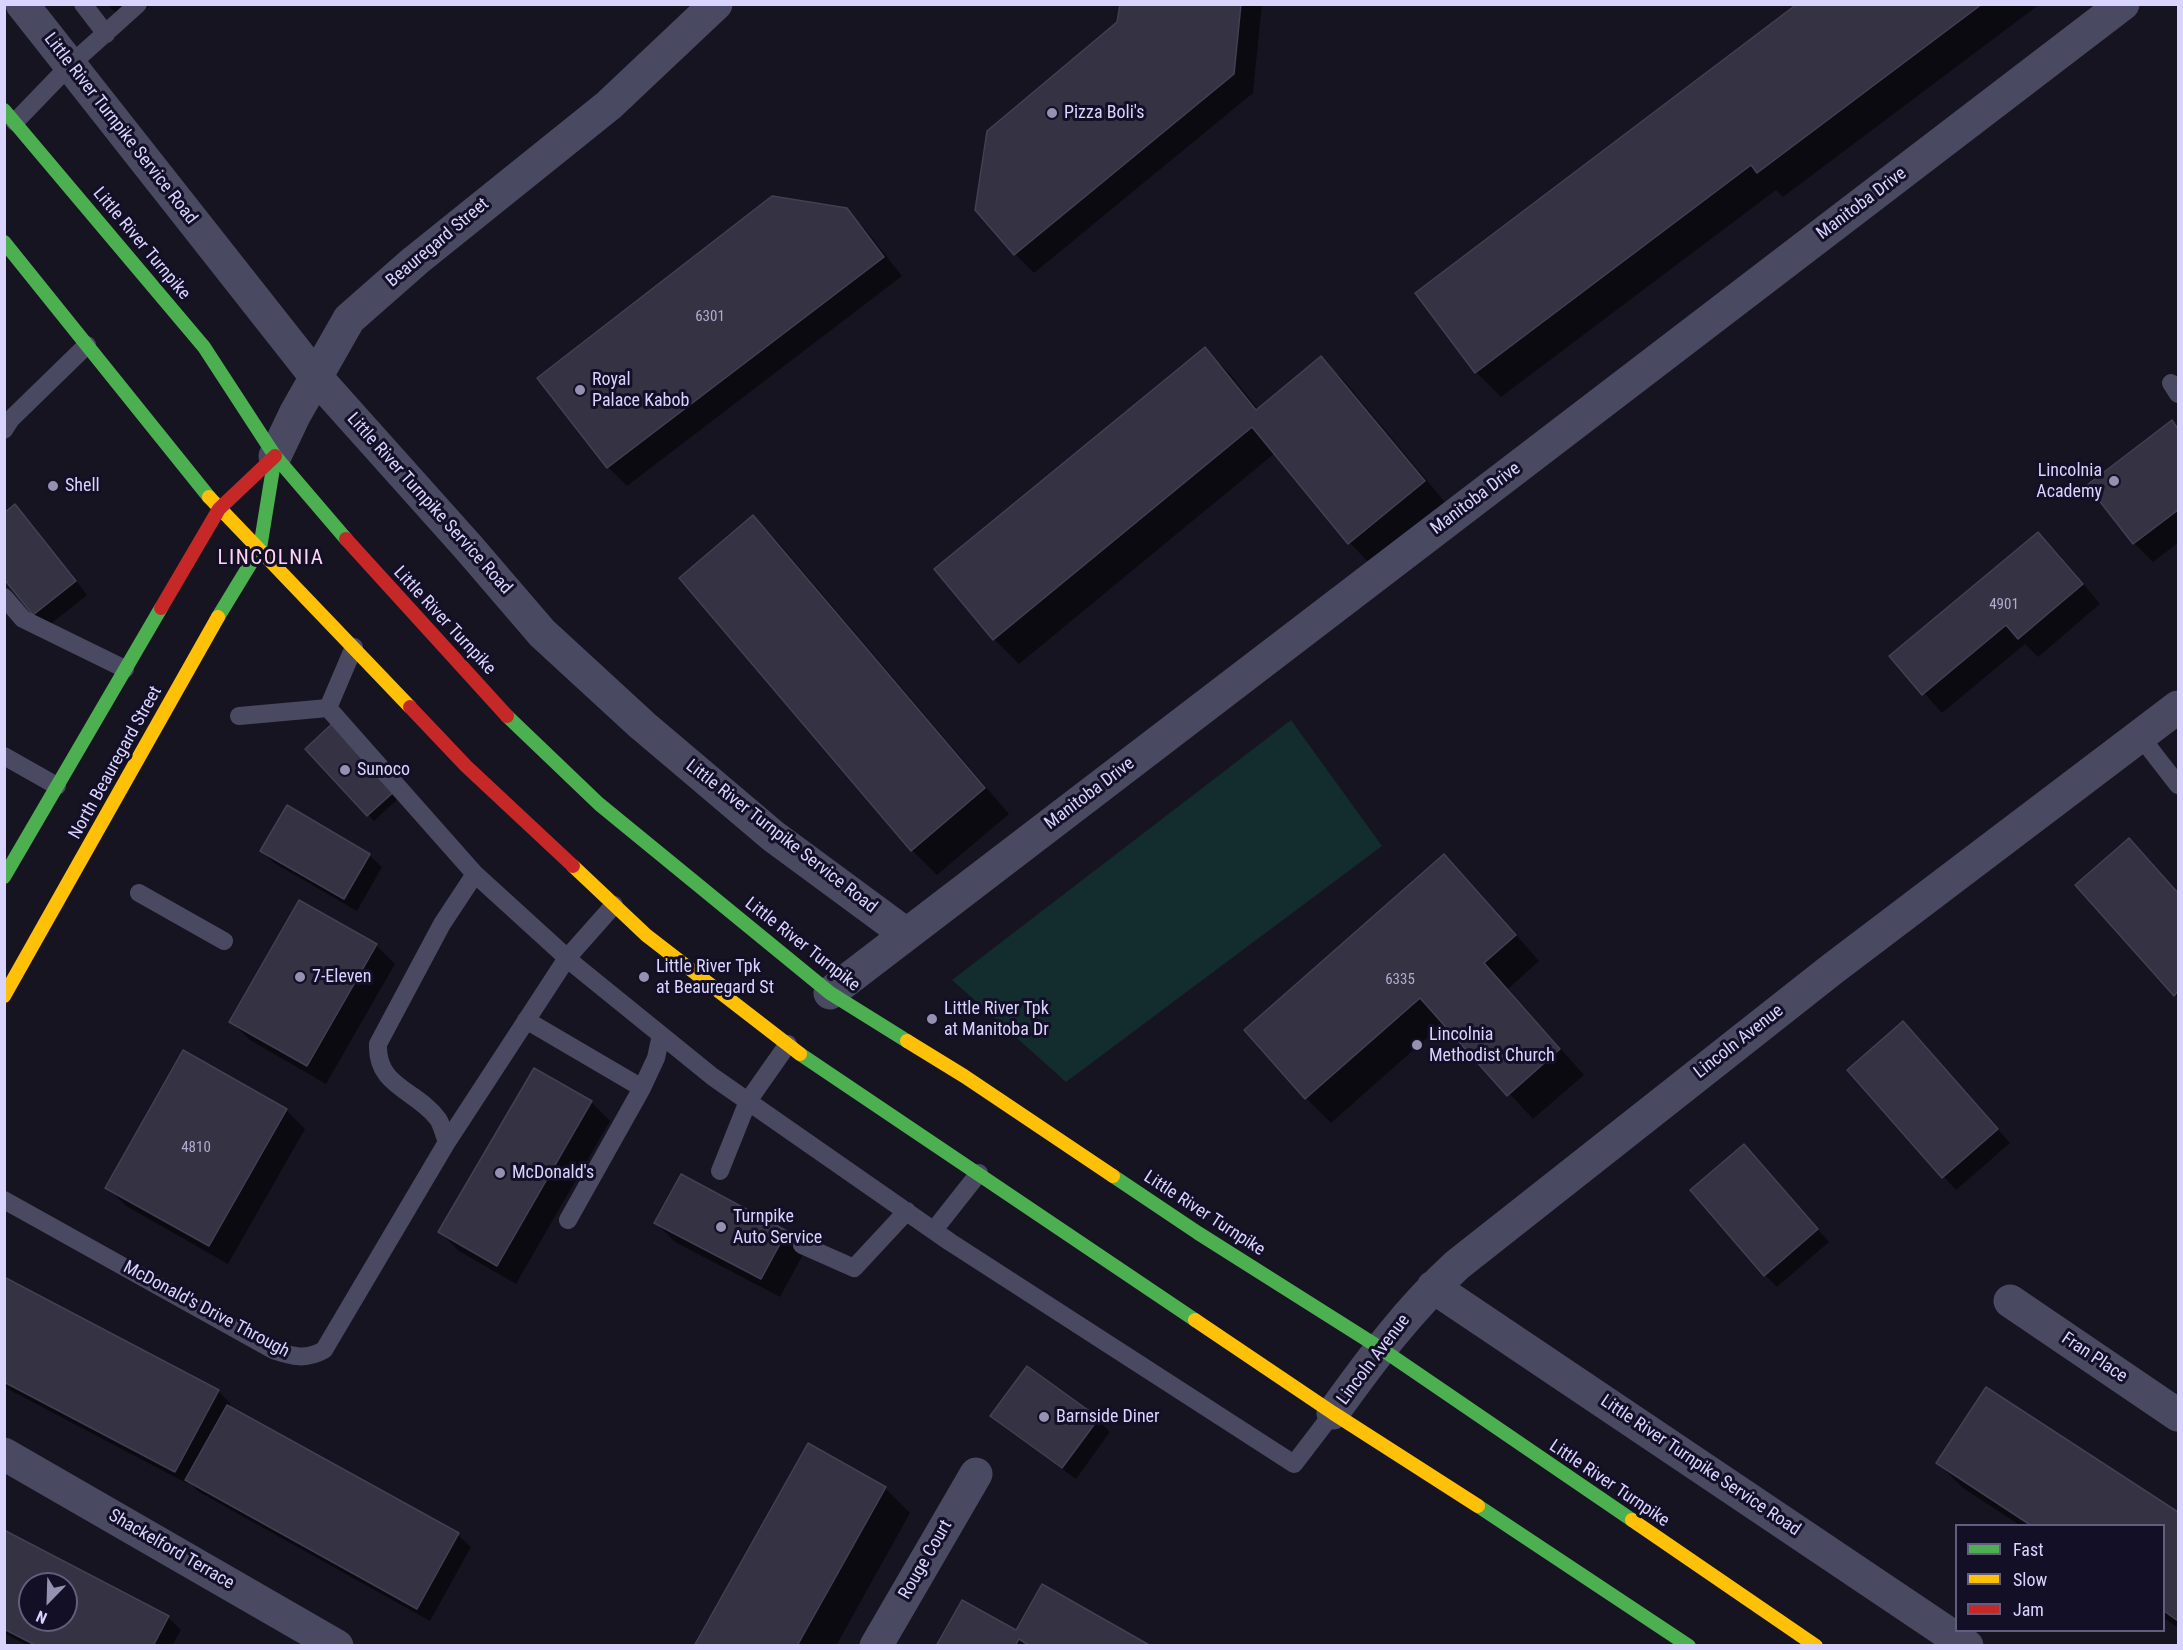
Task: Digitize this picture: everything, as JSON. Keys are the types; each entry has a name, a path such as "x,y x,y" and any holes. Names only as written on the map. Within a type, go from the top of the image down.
{"main road":[{"name":"Little River Turnpike","path":"10,116 204,347 275,456 363,560 512,721 599,804 830,993 964,1076 1198,1233 1380,1348 1816,1646"},
{"path":"4,242 219,509 260,548 466,766 646,935 788,1044 1333,1413 1689,1646"},
{"path":"4,252 24,265"},
{"name":"North Beauregard Street","path":"4,877 219,509 275,456"},
{"name":"Beauregard Street","path":"260,548 275,456"},
{"name":"North Beauregard Street","path":"4,996 224,606 260,548"}],"street":[{"name":"Little River Turnpike Service Road","path":"22,4 316,377 542,633 642,725 773,836 906,934"},
{"name":"Beauregard Street","path":"275,456 316,377 350,319 415,261 609,105 716,4"},
{"name":"Manitoba Drive","path":"830,993 2122,4"},
{"name":"Lincoln Avenue","path":"1333,1413 1380,1348 1433,1287 1457,1264 1822,977 2178,707"},
{"name":"Little River Turnpike Service Road","path":"1433,1287 1966,1646"},
{"name":"Fran Place","path":"2010,1301 2178,1415"},
{"name":"Shackelford Terrace","path":"4,1454 337,1646"},
{"name":"Rouge Court","path":"876,1646 976,1474"}],"lane":[{"path":"83,4 106,33"},
{"path":"10,116 138,4"},
{"path":"4,430 11,419 87,345"},
{"path":"4,597 23,619 125,669"},
{"path":"328,708 354,647"},
{"path":"239,716 328,708"},
{"path":"328,708 475,874 567,958 713,1077 934,1230 1294,1464 1333,1413"},
{"path":"2140,736 2178,785"},
{"path":"7,762 57,786"},
{"path":"447,1142 438,1119 414,1097 392,1082 382,1069 377,1056 378,1044 442,924 475,874"},
{"path":"139,893 224,941"},
{"name":"McDonald's Drive Through","path":"4,1200 273,1350 296,1358 312,1356 324,1350 330,1341 447,1142 567,958 614,905"},
{"path":"526,1020 642,1088"},
{"path":"568,1220 642,1088 656,1058 661,1035"},
{"path":"720,1171 748,1101 788,1044"},
{"path":"934,1230 979,1173"},
{"path":"802,1245 854,1268 907,1211"}],"green space":[{"path":"1291,720 1382,846 1066,1082 952,980"}],"building":[{"path":"1120,4 1241,4 1234,74 1014,255 975,210 987,131 1117,22"},
{"path":"1797,4 1982,4 1757,173 1751,165 1475,373 1415,293"},
{"path":"772,196 847,208 884,257 607,468 537,378"},
{"path":"1205,347 1256,410 1321,356 1425,481 1348,544 1252,427 993,640 934,569"},
{"path":"2172,420 2178,429 2178,510 2133,544 2087,485"},
{"path":"15,504 76,581 33,615 4,579 4,513"},
{"path":"753,515 985,788 911,851 679,578"},
{"path":"2038,532 2083,584 2018,639 2006,625 1922,695 1889,656"},
{"path":"335,721 398,788 367,816 305,749"},
{"path":"287,805 370,854 344,899 260,851"},
{"path":"2129,838 2178,893 2178,991 2174,996 2075,885"},
{"path":"1444,854 1516,935 1484,963 1560,1049 1507,1096 1420,998 1305,1099 1244,1030"},
{"path":"299,900 377,944 307,1066 229,1022"},
{"path":"1903,1021 1998,1129 1942,1178 1847,1070"},
{"path":"183,1050 287,1109 209,1246 105,1188"},
{"path":"534,1068 592,1101 497,1266 438,1232"},
{"path":"1744,1144 1818,1229 1764,1276 1690,1190"},
{"name":"Turnpike Auto Service","path":"681,1174 787,1231 761,1279 654,1223"},
{"path":"4,1277 219,1390 175,1472 4,1382"},
{"name":"Barnside Diner","path":"1027,1366 1099,1418 1062,1468 990,1416"},
{"path":"1986,1387 2178,1512 2178,1621 2165,1612 2165,1524 2029,1524 1936,1463"},
{"path":"227,1405 459,1533 417,1609 185,1480"},
{"path":"808,1443 886,1487 797,1646 694,1646"},
{"path":"4,1530 169,1616 153,1646 37,1646 4,1629"},
{"path":"1042,1584 1151,1646 1030,1646 1019,1639 1015,1646 936,1646 962,1600 1016,1630"}],"traffic: fast":[{"path":"4,110 204,347 275,456 346,539"},
{"path":"4,242 209,497"},
{"path":"218,617 260,548 275,456"},
{"path":"4,877 161,608"},
{"path":"507,716 599,804 830,993 907,1041"},
{"path":"800,1054 1195,1320"},
{"path":"1113,1176 1198,1233 1380,1348 1632,1520"},
{"path":"1478,1506 1689,1646"}],"traffic: slow":[{"path":"209,497 410,707"},
{"path":"4,996 218,617"},
{"path":"573,866 646,935 800,1054"},
{"path":"907,1041 964,1076 1113,1176"},
{"path":"1195,1320 1333,1413 1478,1506"},
{"path":"1632,1520 1816,1646"}],"traffic: jam":[{"path":"161,608 219,509 275,456"},
{"path":"346,539 507,716"},
{"path":"410,707 466,766 573,866"}],"place":[{"name":"Pizza Boli's","path":"1052,113"},
{"name":"Royal Palace Kabob","path":"580,390"},
{"name":"Lincolnia Academy","path":"2114,481"},
{"name":"Shell","path":"53,486"},
{"name":"Sunoco","path":"345,770"},
{"name":"7-Eleven","path":"300,977"},
{"name":"Little River Tpk at Beauregard St","path":"644,977"},
{"name":"Little River Tpk at Manitoba Dr","path":"932,1019"},
{"name":"Lincolnia Methodist Church","path":"1417,1045"},
{"name":"McDonald's","path":"500,1173"},
{"name":"Turnpike Auto Service","path":"721,1227"},
{"name":"Barnside Diner","path":"1044,1417"}],"district":[{"name":"LINCOLNIA","path":"271,559"}]}
